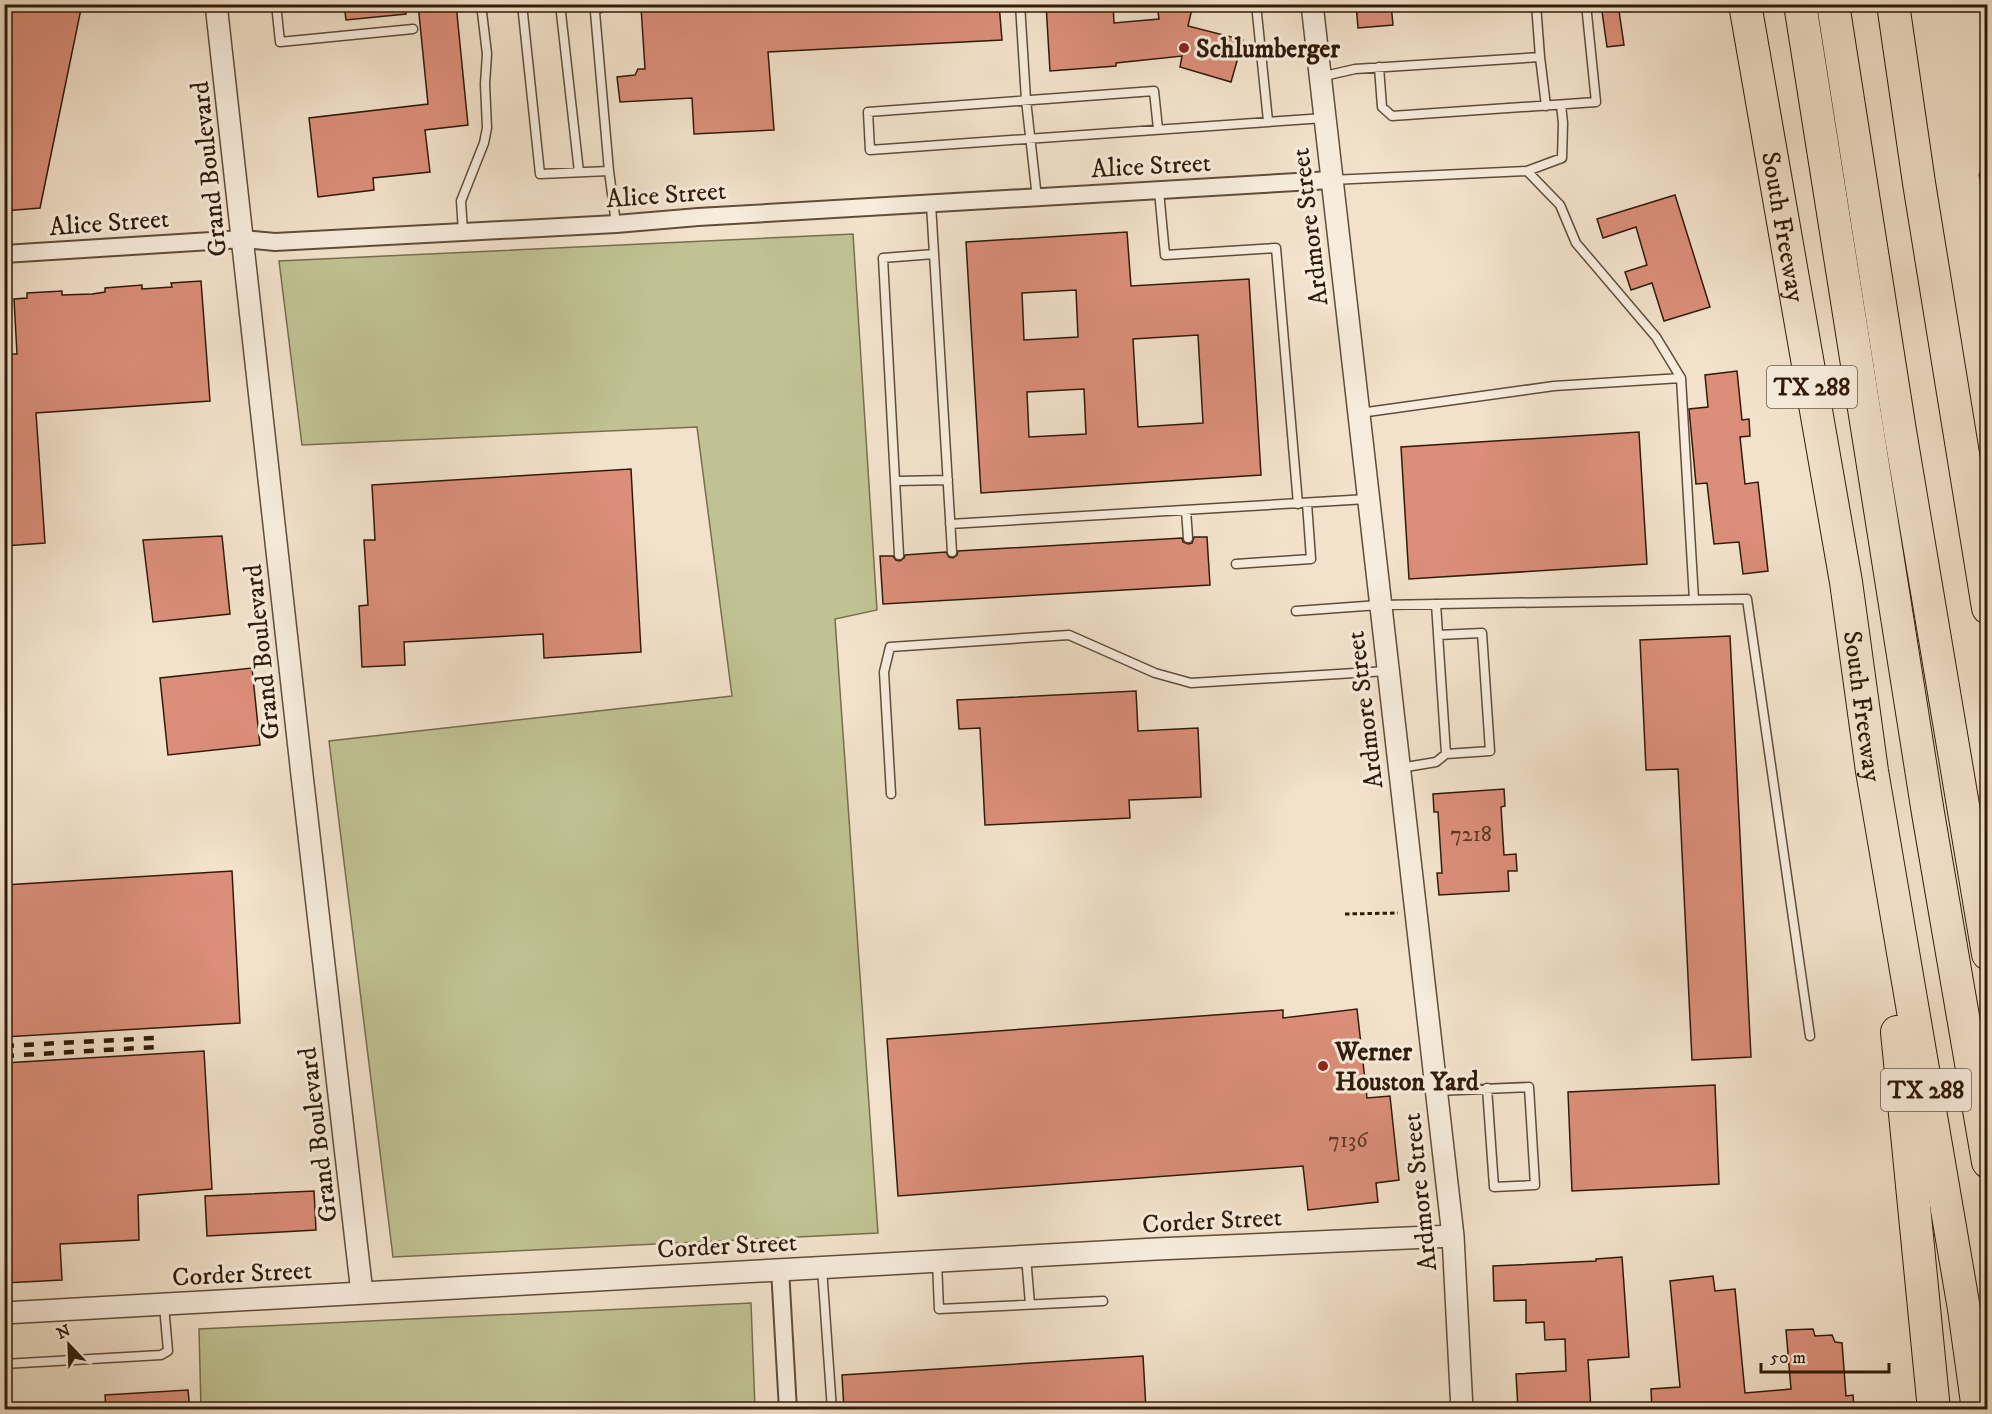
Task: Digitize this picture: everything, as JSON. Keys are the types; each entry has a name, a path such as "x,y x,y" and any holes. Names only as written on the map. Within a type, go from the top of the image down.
{"highway":[{"name":"South Freeway","path":"1745,4 1846,582 1872,771 1964,1309 1978,1410"},
{"path":"1800,4 1928,813 1988,1162"},
{"path":"1833,4 1900,431 1988,954"},
{"path":"1893,4 1919,183 1988,608"},
{"path":"1872,771 1934,1410"}],"street":[{"name":"Grand Boulevard","path":"216,4 362,1293"},
{"name":"Ardmore Street","path":"1312,4 1453,1236 1462,1410"},
{"name":"Alice Street","path":"4,254 243,239 275,242 616,224 698,217 1331,180"},
{"name":"Corder Street","path":"4,1313 780,1269 1453,1236"},
{"path":"780,1269 788,1410"}],"lane":[{"path":"276,4 280,42 413,29"},
{"path":"463,232 461,201 484,143 487,128 485,84 487,54 481,4"},
{"path":"522,4 540,174 609,171"},
{"path":"560,4 579,172"},
{"path":"603,4 595,12 616,224"},
{"path":"1020,4 1026,100 1037,198"},
{"path":"1256,4 1268,121"},
{"path":"1536,4 1546,106"},
{"path":"1379,67 1382,107 1392,116 1596,102 1586,4"},
{"path":"1319,77 1355,69 1540,57"},
{"path":"1158,129 1154,91 868,112 870,150 1324,118"},
{"path":"1331,180 1527,171 1562,158 1561,105"},
{"path":"1988,163 1984,175 1988,202"},
{"path":"1527,171 1560,205 1576,243 1656,337 1682,378 1694,600"},
{"path":"1159,191 1165,255 1276,248 1302,504 1311,559 1236,564"},
{"path":"931,204 952,552"},
{"path":"899,555 884,258 934,254"},
{"path":"1358,413 1554,386 1682,378"},
{"path":"897,481 948,480"},
{"path":"950,524 1367,499"},
{"path":"1186,510 1188,538"},
{"path":"1296,611 1379,605 1747,599 1810,1036"},
{"path":"1436,604 1446,754"},
{"path":"1398,768 1436,762 1446,754 1490,752 1482,633 1438,636"},
{"path":"891,794 884,672 890,647 1069,635 1155,673 1191,683 1387,671"},
{"path":"1436,1091 1529,1087 1535,1185 1494,1187 1487,1089"},
{"path":"1026,1257 1030,1304"},
{"path":"937,1261 939,1309 1103,1301"},
{"path":"822,1267 832,1410"},
{"path":"4,1364 161,1355 168,1350 164,1304"}],"path":[{"path":"1345,914 1415,912"}],"green space":[{"path":"853,234 877,610 835,619 878,1233 393,1257 329,741 732,696 697,427 302,445 279,261"},
{"path":"751,1303 755,1409 201,1409 199,1329"}],"building":[{"path":"4,4 82,4 40,208 4,211"},
{"path":"344,4 405,4 406,14 346,20"},
{"path":"418,4 456,4 468,125 425,130 430,172 373,178 374,190 318,197 309,118 428,104"},
{"path":"673,4 999,4 1002,40 768,52 774,130 694,134 692,98 620,102 617,77 635,75 638,69 645,69 641,7"},
{"path":"1046,4 1113,4 1114,23 1159,19 1157,4 1193,4 1188,26 1243,40 1231,82 1180,67 1182,56 1116,63 1116,66 1050,71"},
{"path":"1356,4 1391,4 1393,25 1358,28"},
{"path":"1601,4 1618,4 1624,45 1607,47"},
{"path":"1675,195 1710,307 1664,321 1652,283 1631,290 1625,272 1647,265 1636,227 1603,238 1597,219"},
{"path":"1127,232 1131,286 1249,279 1261,475 981,493 966,242","holes":["1076,290 1078,337 1024,340 1022,293","1198,335 1203,423 1138,427 1133,339","1084,389 1086,434 1029,437 1027,392"]},
{"path":"201,281 210,401 36,413 45,543 4,546 4,354 17,354 14,299 27,298 27,293 62,291 62,295 92,294 105,292 105,288 142,285 142,289 172,287 171,283"},
{"path":"1737,371 1742,420 1749,419 1750,436 1740,437 1745,484 1758,482 1768,571 1743,574 1739,542 1714,544 1707,483 1696,484 1689,409 1708,407 1705,375"},
{"path":"1639,432 1647,564 1409,579 1401,447"},
{"path":"631,469 641,652 544,658 543,634 404,642 405,665 362,667 359,606 368,605 364,540 375,540 372,485"},
{"path":"222,536 230,614 153,622 143,540"},
{"path":"1194,537 1207,537 1210,585 883,604 880,556 893,556 900,561 905,555 946,552 949,557 953,558 958,551 1182,538 1183,542 1188,544 1192,543"},
{"path":"1730,636 1751,1057 1692,1060 1678,769 1646,770 1640,640"},
{"path":"252,668 260,745 168,755 160,678"},
{"path":"1136,691 1138,731 1198,728 1201,797 1129,800 1130,818 985,825 980,728 959,729 957,700"},
{"path":"1504,789 1505,806 1501,807 1504,855 1516,854 1517,871 1508,871 1509,891 1439,895 1437,873 1442,873 1438,812 1434,812 1433,794"},
{"path":"232,871 240,1023 4,1037 4,885"},
{"path":"1357,1009 1367,1098 1390,1096 1399,1180 1376,1183 1378,1202 1308,1210 1303,1166 898,1196 887,1039 1283,1010 1283,1018"},
{"path":"204,1051 212,1189 138,1195 139,1240 60,1244 62,1280 4,1283 4,1063"},
{"path":"1715,1085 1719,1184 1572,1191 1568,1092"},
{"path":"314,1191 316,1230 207,1236 205,1196"},
{"path":"1622,1257 1629,1357 1588,1360 1591,1410 1518,1410 1516,1374 1566,1371 1565,1339 1545,1340 1544,1322 1526,1323 1526,1300 1494,1301 1493,1266 1596,1261 1596,1259"},
{"path":"1713,1276 1715,1291 1735,1289 1745,1393 1791,1389 1786,1330 1813,1329 1815,1336 1832,1335 1835,1342 1842,1343 1846,1396 1853,1395 1854,1410 1652,1410 1651,1389 1680,1387 1670,1281"},
{"path":"1143,1356 1146,1410 844,1410 842,1375"},
{"path":"188,1390 190,1410 106,1410 105,1395"}],"railway":[{"path":"4,1046 155,1038"},
{"path":"4,1056 156,1047"}],"place":[{"name":"Schlumberger","path":"1184,48"},
{"name":"Werner Houston Yard","path":"1323,1066"}]}
